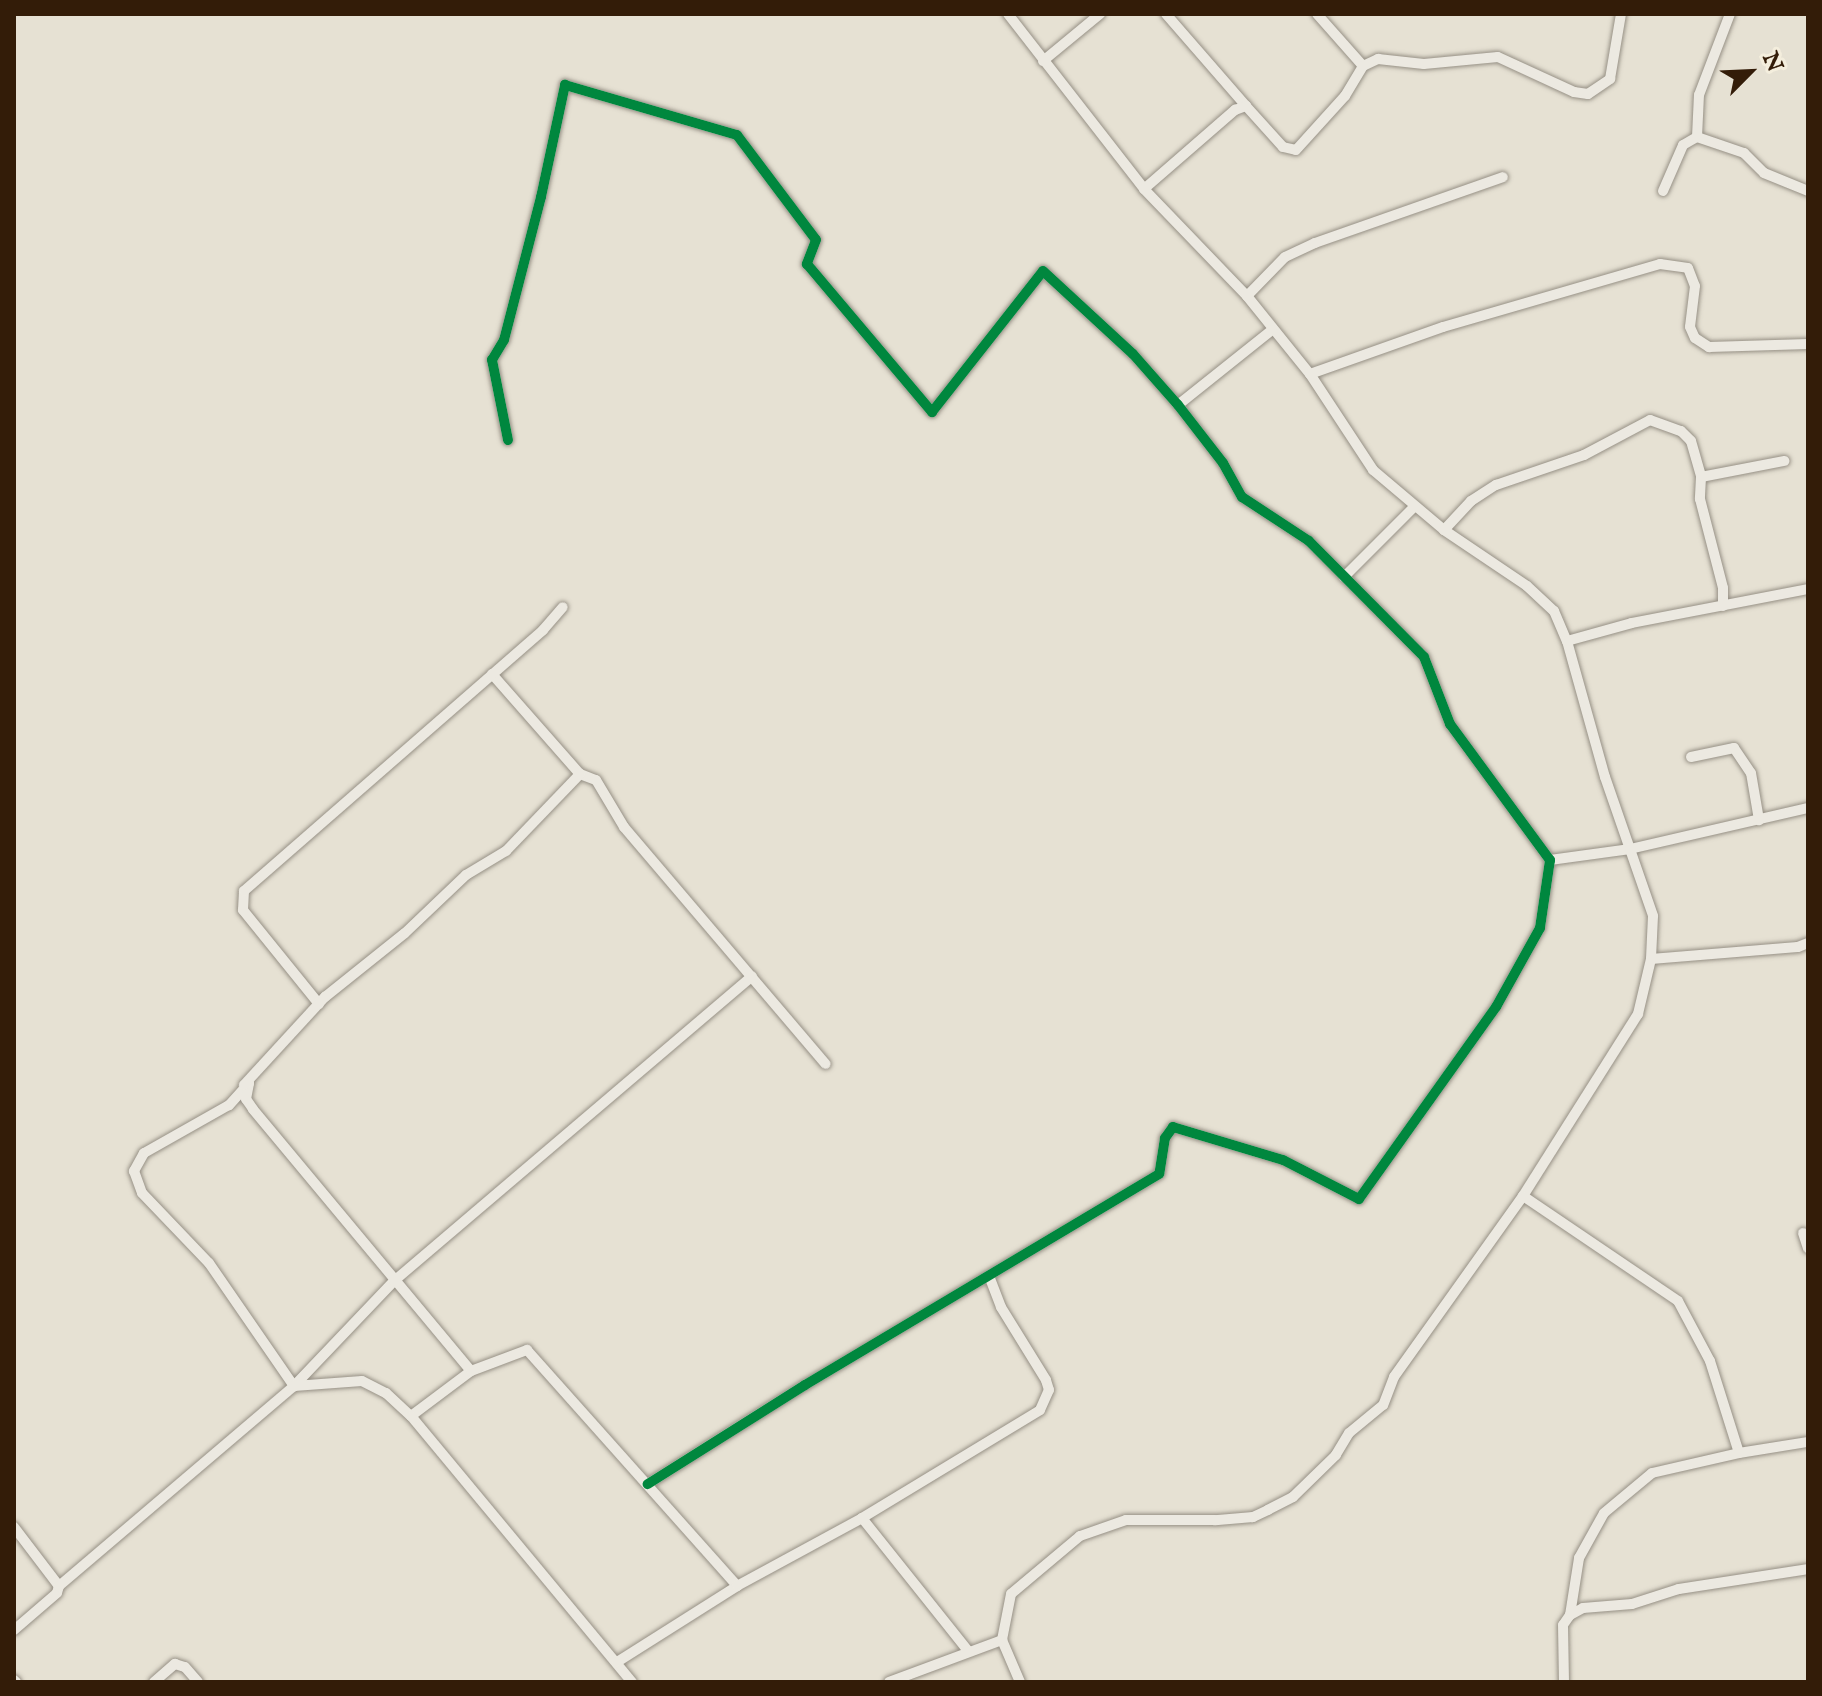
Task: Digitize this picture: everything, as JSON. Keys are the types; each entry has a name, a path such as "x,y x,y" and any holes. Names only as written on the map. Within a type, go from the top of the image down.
{"street":[{"path":"1008,14 1144,189 1247,296 1310,374 1373,470 1444,530 1527,586 1554,611 1567,641 1605,777 1653,916 1651,959 1638,1014 1523,1196 1394,1377 1383,1405 1349,1433 1336,1455 1293,1497 1253,1517 1126,1520 1080,1536 1011,1594 1002,1640 1020,1682"},
{"path":"1043,61 1100,14"},
{"path":"1166,14 1283,147 1296,150 1345,96 1363,66 1378,59 1424,64 1498,57 1574,92 1588,94 1610,79 1621,14"},
{"path":"1317,14 1363,66"},
{"path":"1697,137 1699,95 1730,14"},
{"path":"508,440 492,360 504,340 541,197 565,85 737,135 816,240 807,264 932,412 1043,271 1133,354 1178,405 1223,463 1242,497 1309,541 1424,657 1450,724 1550,860 1540,928 1496,1007 1359,1199 1283,1160 1173,1127 1165,1138 1159,1174 805,1385 648,1484"},
{"path":"1144,189 1235,110 1246,106"},
{"path":"1663,191 1683,145 1697,137 1744,153 1764,173 1808,191"},
{"path":"1247,296 1285,257 1315,243 1503,177"},
{"path":"1310,374 1443,327 1660,264 1688,268 1695,286 1690,327 1695,338 1709,347 1808,344"},
{"path":"1178,405 1272,330"},
{"path":"1444,530 1471,501 1496,485 1584,455 1650,420 1681,431 1691,441 1701,477 1700,499 1717,557 1723,606"},
{"path":"1701,477 1784,461"},
{"path":"1344,577 1415,506"},
{"path":"1567,641 1593,631 1808,589"},
{"path":"319,1004 243,910 244,891 543,630 563,607"},
{"path":"492,674 580,774 596,780 624,827 826,1064"},
{"path":"1691,757 1734,748 1751,773 1759,820"},
{"path":"249,1083 244,1085 319,1004 405,933 466,875 506,851 580,774"},
{"path":"1550,860 1630,849 1808,808"},
{"path":"1651,959 1798,947 1808,943"},
{"path":"14,1630 57,1593 59,1586 294,1386 394,1281 752,976"},
{"path":"249,1083 246,1099 253,1109 332,1199 394,1281 471,1371"},
{"path":"249,1083 229,1105 144,1153 134,1171 142,1193 209,1263 294,1386"},
{"path":"1523,1196 1678,1301 1710,1361 1739,1453"},
{"path":"1803,1233 1808,1248"},
{"path":"617,1662 737,1586 862,1518 1040,1410 1047,1398 1046,1380 1001,1307 989,1276"},
{"path":"411,1416 471,1371 527,1350 737,1586"},
{"path":"294,1386 362,1381 386,1393 411,1416 632,1682"},
{"path":"1564,1682 1563,1625 1570,1615 1579,1558 1604,1513 1652,1473 1739,1453 1808,1442"},
{"path":"862,1518 969,1652"},
{"path":"14,1527 59,1586"},
{"path":"1570,1615 1583,1608 1646,1601 1679,1589 1808,1569"},
{"path":"889,1682 1002,1640"},
{"path":"154,1682 175,1664 185,1667 198,1682"}],"cycle path":[{"path":"508,440 492,360 504,340 541,197 565,85 737,135 816,240 807,264 932,412 1043,271 1133,354 1178,405 1223,463 1242,497 1309,541 1424,657 1450,724 1550,860 1540,928 1496,1007 1359,1199 1283,1160 1173,1127 1165,1138 1159,1174 805,1385 648,1484"}]}
